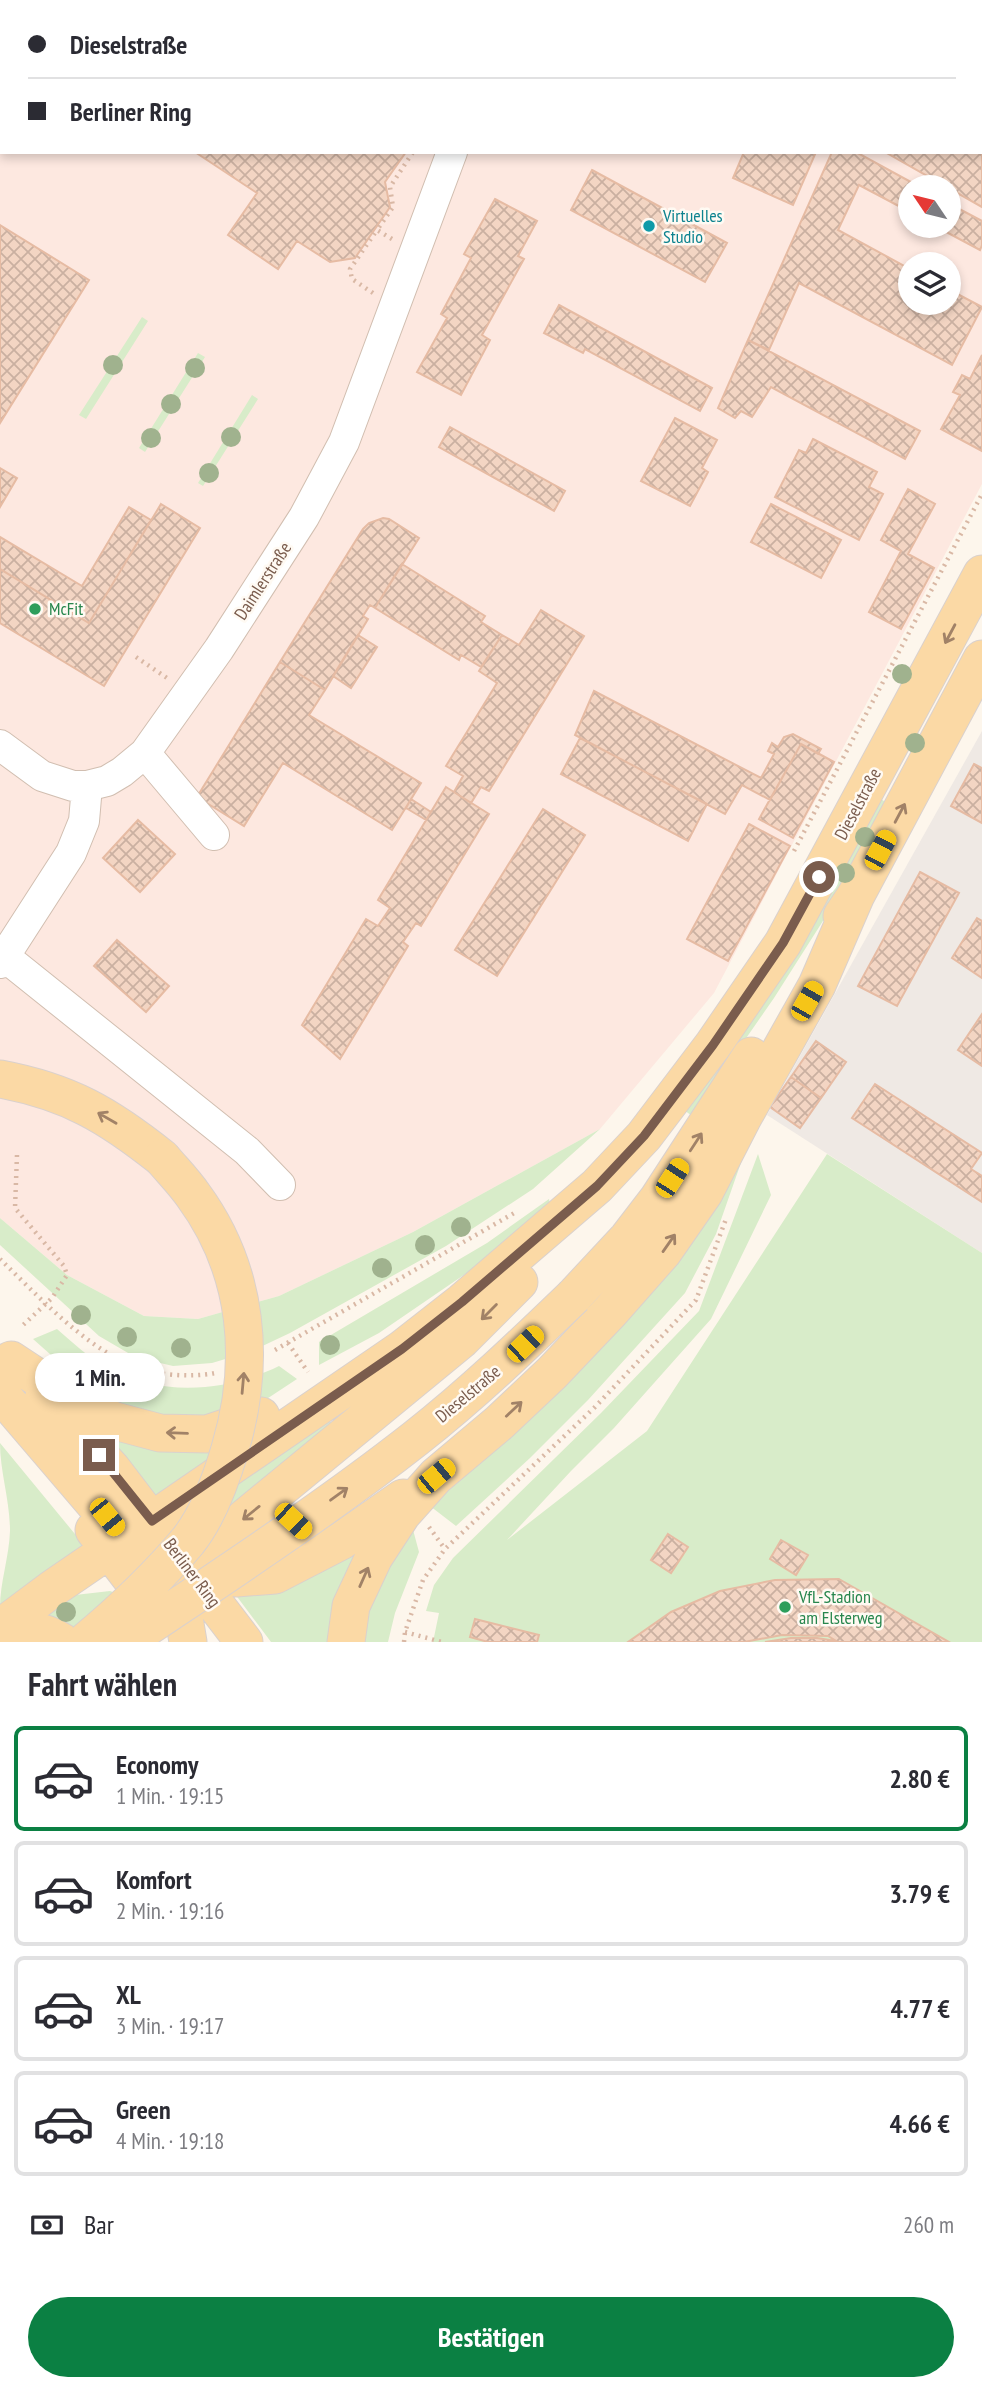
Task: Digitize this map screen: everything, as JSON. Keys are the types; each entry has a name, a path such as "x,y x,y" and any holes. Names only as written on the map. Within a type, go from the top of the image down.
{"main road":[{"name":"Dieselstraße","path":"0,1630 52,1589 128,1544 402,1349 462,1302 597,1186 644,1136 713,1045 783,943 982,574"},
{"name":"Dieselstraße","path":"125,1642 284,1535 417,1437 508,1360 628,1238 658,1199 800,976 856,895 982,659"},
{"path":"128,1544 191,1579 275,1575 341,1541 436,1476 499,1423 552,1373 663,1252 704,1193 817,985 856,895"},
{"path":"0,1079 26,1083 78,1101 124,1128 162,1158 194,1196 223,1246 240,1297 246,1347 240,1415 219,1485 189,1539 125,1608 85,1642"},
{"path":"188,1642 184,1618 191,1579 236,1525 461,1340 550,1250 597,1186"},
{"path":"8,1357 70,1399 115,1421 160,1433 207,1434 277,1410 402,1349"},
{"name":"Berliner Ring","path":"8,1357 112,1469 128,1544 180,1642"},
{"name":"Berliner Ring","path":"0,1420 83,1514 128,1544"},
{"path":"304,1470 291,1499 293,1521 307,1534 341,1541"},
{"path":"346,1642 351,1606 374,1557 402,1514 436,1476"},
{"path":"191,1579 219,1642"},
{"name":"Berliner Ring","path":"191,1579 244,1642"},
{"path":"0,1630 49,1633 62,1642"}],"street":[{"name":"Daimlerstraße","path":"87,786 107,781 145,753 219,649 290,539 323,482 344,442 451,154"},
{"path":"0,745 42,776 73,786 87,786 84,821 71,853 2,960 247,1151 280,1185"},
{"path":"145,753 214,835"}],"path":[{"path":"396,302 368,292 352,279 351,269 393,207 390,187 412,154"},
{"path":"377,230 416,248"},
{"path":"789,860 982,494"},
{"path":"136,657 188,693"},
{"path":"8,1357 67,1275 64,1266 15,1208 17,1154"},
{"path":"266,1354 518,1211"},
{"path":"0,1259 45,1303 88,1339 131,1365 172,1374 198,1376 220,1372"},
{"path":"404,1642 423,1580 445,1549 595,1407 696,1300"},
{"path":"288,1343 308,1372"},
{"path":"429,1527 445,1549"},
{"path":"405,1632 442,1642"}],"shaded area":[{"path":"0,154 982,154 982,484 714,993 600,1129 413,1232 279,1296 198,1319 144,1316 67,1275 0,1218"},
{"path":"982,731 982,1253 767,1115"}],"green space":[{"path":"142,317 148,321 86,419 79,415"},
{"path":"198,353 205,357 145,452 139,448"},
{"path":"252,395 258,399 203,486 198,483"},
{"path":"879,798 889,804 835,902 774,998 692,1116 684,1110"},
{"path":"600,1129 533,1189 446,1246 290,1333 252,1351 212,1363 173,1366 135,1357 99,1336 0,1245 0,1218 67,1275 144,1316 198,1319 279,1296 413,1232"},
{"path":"758,1154 771,1195 711,1319 614,1428 507,1540 647,1431 827,1154 982,1253 982,1642 433,1642 439,1613 426,1611 434,1585 453,1558 601,1413 699,1311"},
{"path":"743,1157 716,1234 685,1293 588,1400 456,1526 430,1506 511,1435"},
{"path":"549,1199 550,1206 493,1255 379,1333 319,1365 319,1342 487,1243"},
{"path":"57,1329 101,1364 150,1384 194,1388 216,1386 259,1375 279,1366 297,1379 256,1406 198,1421 151,1419 87,1387 33,1339"},
{"path":"327,1418 334,1426 194,1545 174,1522"},
{"path":"97,1431 237,1440 153,1497"},
{"path":"0,1443 84,1545 0,1608 10,1531"},
{"path":"412,1526 419,1552 395,1613 388,1642 358,1642 367,1598"},
{"path":"361,1542 333,1642 271,1642 235,1594"},
{"path":"110,1591 124,1596 159,1642 74,1642 30,1622 75,1595"}],"building":[{"path":"198,154 405,154 385,182 390,207 355,258 330,262 297,241 278,269 228,235 257,193"},
{"path":"743,154 815,154 793,205 733,178"},
{"path":"831,154 860,154 898,175 898,206 859,185 838,230 898,262 898,315 961,315 961,296 982,307 952,365 799,283 769,350 748,340"},
{"path":"889,154 982,154 982,207 961,195 961,175 926,175"},
{"name":"Virtuelles Studio","path":"592,170 727,243 705,282 571,210"},
{"path":"495,199 537,221 518,256 524,259 482,335 490,340 461,395 417,372 447,318 441,314 471,258 464,254"},
{"path":"961,210 982,221 980,250 958,238 961,238"},
{"path":"0,225 89,280 0,423"},
{"path":"559,305 712,388 700,411 585,349 583,353 544,333"},
{"path":"748,340 920,431 905,459 771,387 752,417 741,411 735,418 718,408"},
{"path":"982,355 982,451 941,429 960,395 953,392 962,375 970,379"},
{"path":"675,418 717,440 702,468 708,472 690,506 641,481"},
{"path":"450,427 565,491 554,511 439,447"},
{"path":"813,439 877,472 869,487 883,494 859,540 775,497 799,450 806,453"},
{"path":"0,468 17,478 0,507"},
{"path":"908,489 935,504 908,554 934,568 901,629 869,612 901,551 881,540"},
{"path":"161,504 200,528 104,686 0,623 0,569 89,623"},
{"path":"771,504 841,540 821,578 751,542"},
{"path":"129,507 151,520 89,623 0,569 0,537 82,586"},
{"path":"383,518 419,538 375,608 370,605 363,616 368,619 325,690 280,662 363,529 369,523"},
{"path":"402,564 485,616 481,622 502,635 481,667 461,655 459,660 375,608"},
{"path":"541,610 584,636 489,791 481,787 471,803 454,792 463,776 446,766 497,683 479,671 502,635 519,645"},
{"path":"358,635 377,647 351,688 333,676"},
{"path":"280,662 325,690 309,715 421,783 392,830 283,763 244,826 197,797"},
{"path":"594,691 761,778 774,754 768,751 772,743 778,747 784,737 793,734 821,749 818,754 801,744 770,800 742,785 725,814 575,735"},
{"path":"580,738 707,804 688,841 561,774"},
{"path":"801,744 834,762 793,838 759,819"},
{"path":"974,764 982,768 982,823 951,806"},
{"path":"446,787 489,814 421,926 416,923 403,942 408,946 340,1059 302,1025 366,919 378,926 390,908 378,900"},
{"path":"411,799 431,812 426,820 406,808"},
{"path":"543,809 585,835 497,976 455,950"},
{"path":"138,820 175,854 140,892 103,858"},
{"path":"749,824 790,846 728,961 687,939"},
{"path":"920,872 959,893 897,1006 858,986"},
{"path":"977,918 982,921 982,978 952,958"},
{"path":"117,940 169,986 146,1012 94,966"},
{"path":"982,1014 982,1066 958,1050"},
{"path":"816,1041 846,1062 821,1098 791,1077"},
{"path":"791,1077 821,1098 800,1128 770,1107"},
{"path":"875,1084 982,1153 971,1169 982,1176 982,1202 852,1118"},
{"path":"668,1534 688,1547 671,1573 651,1560"},
{"path":"781,1540 808,1555 796,1575 770,1559"},
{"name":"VfL-Stadion am Elsterweg","path":"839,1579 949,1642 838,1642 828,1636 782,1635 744,1642 628,1642 671,1612 720,1591 775,1580"},
{"path":"475,1619 539,1635 537,1642 488,1642 470,1637"},
{"path":"817,1638 842,1642 765,1642"}],"place":[{"name":"Virtuelles Studio","path":"649,226"},
{"name":"McFit","path":"35,609"},
{"name":"VfL-Stadion am Elsterweg","path":"785,1607"}],"route":[{"path":"99,1455 152,1521 402,1349 462,1302 597,1186 644,1136 713,1045 783,943 819,877"}]}
